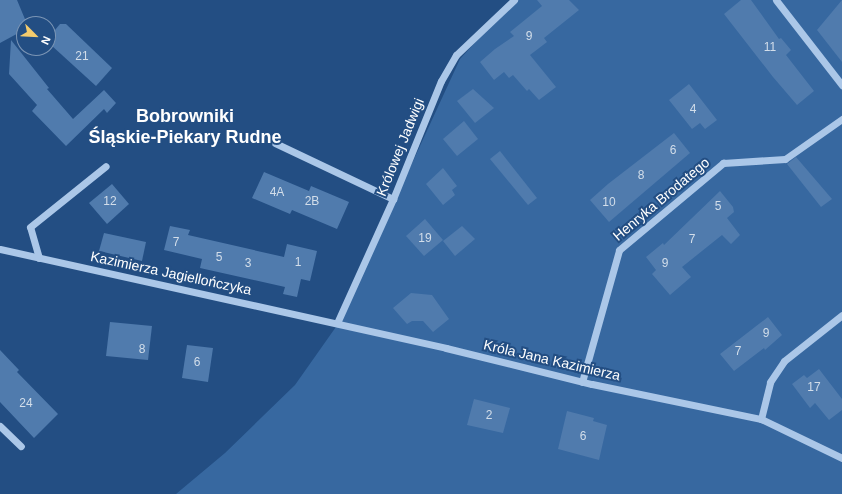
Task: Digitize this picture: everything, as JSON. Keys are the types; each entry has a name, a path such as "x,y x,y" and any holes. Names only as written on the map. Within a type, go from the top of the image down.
{"street":[{"name":"Królowej Jadwigi","path":"337,323 393,199 441,81 456,55 514,0"},
{"path":"776,0 842,85"},
{"name":"Henryka Brodatego","path":"582,382 619,250 723,163 785,159 842,119"},
{"path":"275,143 393,199"},
{"path":"39,258 30,227 106,166"},
{"name":"Kazimierza Jagiellończyka","path":"0,249 337,323"},
{"path":"761,419 770,382 784,361 842,315"},
{"name":"Króla Jana Kazimierza","path":"337,323 582,382 761,419 842,458"},
{"path":"0,426 21,446"}],"shaded area":[{"path":"514,0 842,0 842,494 176,494 225,453 295,385 338,324 460,59"}],"building":[{"path":"0,0 17,0 24,16 16,16 16,34 0,43"},
{"path":"537,0 569,0 579,10 544,38 547,42 530,55 556,87 539,100 529,89 527,91 513,75 509,78 504,72 494,80 480,62 495,49 514,36 510,32 542,6"},
{"path":"741,0 751,0 779,39 781,38 791,50 786,55 814,91 797,105 773,77 724,14"},
{"path":"842,0 842,62 817,30"},
{"path":"60,24 66,24 112,68 96,86 56,50 56,29"},
{"path":"11,40 16,46 16,56 24,56 49,88 47,89 73,119 104,90 116,103 107,113 104,109 66,146 32,111 37,105 9,74"},
{"path":"689,84 717,120 705,129 700,123 692,129 669,100"},
{"path":"473,89 494,108 475,123 457,101"},
{"path":"464,121 478,139 457,156 443,139"},
{"path":"674,133 690,153 609,222 590,200 608,184"},
{"path":"500,151 537,198 528,205 490,159"},
{"path":"796,157 832,199 821,207 787,164"},
{"path":"443,168 457,186 452,190 455,195 443,205 426,184"},
{"path":"264,172 309,191 311,186 349,202 337,229 292,210 290,214 252,198"},
{"path":"112,184 129,204 107,224 89,203"},
{"path":"720,191 733,207 734,212 727,218 740,235 731,244 722,235 682,267 691,277 670,295 652,274 656,270 646,257 663,243 664,245"},
{"path":"425,219 443,240 424,256 406,236"},
{"path":"170,226 190,230 188,235 284,257 287,244 317,251 310,281 301,279 297,297 283,294 285,287 200,268 202,259 164,250"},
{"path":"462,226 475,239 455,256 443,241"},
{"path":"104,233 146,242 142,261 99,251"},
{"path":"411,293 432,295 449,319 433,332 423,321 412,321 407,324 393,308"},
{"path":"768,317 782,335 765,350 764,348 734,371 720,354"},
{"path":"110,322 152,326 148,360 106,356"},
{"path":"187,345 213,348 208,382 182,378"},
{"path":"0,350 19,370 17,372 58,414 34,438 0,402"},
{"path":"819,369 842,399 842,410 829,420 815,403 810,408 792,384 804,375 807,378"},
{"path":"474,399 510,408 503,433 467,425"},
{"path":"567,411 594,418 593,421 607,425 599,460 558,449"}],"district":[{"name":"Bobrowniki Śląskie-Piekary Rudne","path":"185,127"}]}
